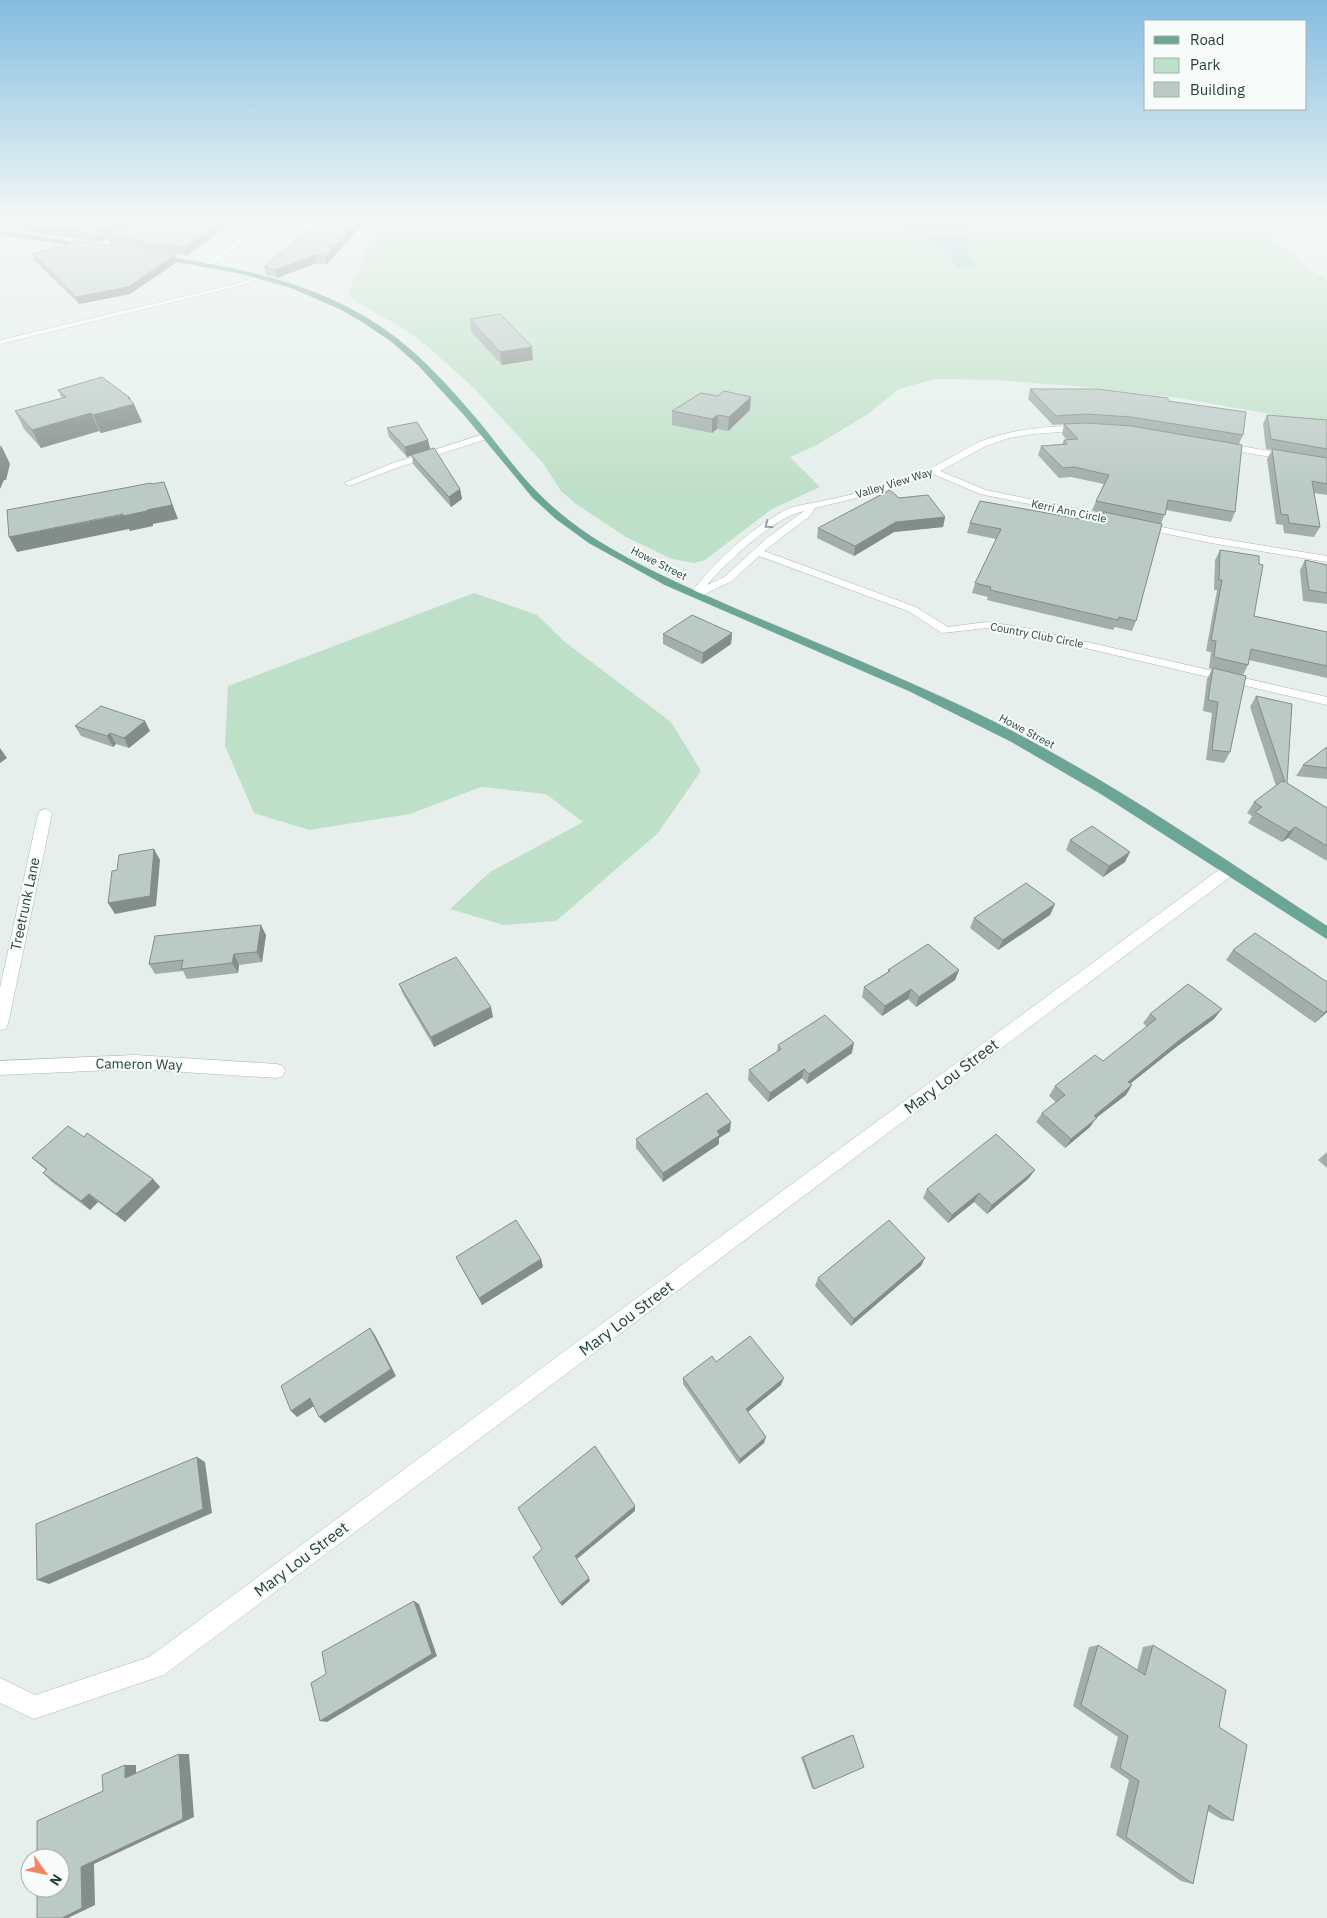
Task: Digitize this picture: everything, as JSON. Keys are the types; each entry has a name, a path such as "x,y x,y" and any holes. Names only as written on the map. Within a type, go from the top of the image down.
{"main road":[{"name":"Howe Street","path":"347,311 369,322 407,351 431,373 487,436 528,488 572,527 613,554 695,595 895,680 1039,751 1327,933"}],"street":[{"path":"0,342 131,311"},
{"name":"Valley View Way","path":"695,595 709,575 760,531 794,510 883,488 933,471 985,444 1006,437 1043,430 1091,428"},
{"path":"349,483 487,436"},
{"path":"1210,444 1327,464"},
{"name":"Kerri Ann Circle","path":"933,471 963,485 996,496 1211,540 1327,559"},
{"path":"695,595 728,579 784,530 808,514 812,506"},
{"name":"Country Club Circle","path":"757,552 912,609 946,631 987,625 1026,631 1327,702"},
{"name":"Treetrunk Lane","path":"0,1024 45,814"},
{"name":"Mary Lou Street","path":"0,1690 34,1707 156,1667 1229,870"},
{"name":"Cameron Way","path":"0,1068 135,1062 278,1071"}],"green space":[{"path":"372,311 1327,311 1327,424 1179,398 1074,386 997,380 934,379 899,389 868,414 815,446 790,457 820,487 772,509 705,560 694,563 672,559 626,537 576,504 561,491 543,463 474,388 427,346 404,329"},
{"path":"474,593 537,615 565,642 671,722 701,771 658,833 556,921 504,925 450,909 490,872 583,822 546,794 481,787 410,814 309,830 254,813 225,746 228,686"}],"building":[{"path":"500,314 532,347 500,352 470,319"},
{"path":"102,377 130,398 128,398 134,404 93,415 91,413 32,430 15,411 66,397 58,390"},
{"path":"1030,389 1097,389 1168,398 1168,401 1246,412 1243,435 1131,417 1087,414 1056,416"},
{"path":"724,391 751,397 729,417 718,415 712,419 672,411 701,393 718,396"},
{"path":"1267,415 1327,420 1327,449 1271,439"},
{"path":"417,422 428,440 405,447 387,428"},
{"path":"1087,423 1131,426 1242,445 1235,512 1168,500 1165,515 1096,501 1109,475 1074,467 1063,468 1041,446 1067,444 1064,440 1078,439 1064,424"},
{"path":"434,448 460,489 449,497 411,455"},
{"path":"1272,449 1327,458 1327,484 1312,481 1320,527 1289,523 1288,515 1281,514"},
{"path":"164,482 172,505 9,537 7,510"},
{"path":"890,490 899,498 928,495 945,517 896,522 855,546 818,528"},
{"path":"980,501 1086,520 1089,515 1098,521 1104,512 1162,524 1136,621 1119,617 1118,620 990,590 991,587 975,583 1001,529 970,523"},
{"path":"1220,550 1259,556 1259,564 1263,565 1254,616 1327,632 1327,666 1251,649 1248,665 1214,657 1216,641 1211,640 1222,580 1219,580"},
{"path":"1305,560 1327,565 1327,593 1309,590"},
{"path":"692,615 732,633 703,653 663,634"},
{"path":"1213,668 1246,676 1230,752 1212,750 1218,702 1208,700"},
{"path":"1256,696 1292,704 1287,783 1327,808 1327,846 1295,827 1289,832 1255,812 1262,807 1254,802 1282,781 1285,782"},
{"path":"101,706 145,721 124,738 110,733 107,736 75,726"},
{"path":"1327,747 1327,768 1303,765"},
{"path":"1092,826 1130,852 1109,866 1070,840"},
{"path":"154,849 150,896 108,903 112,871 117,870 119,855"},
{"path":"1026,883 1055,904 1003,940 974,918"},
{"path":"261,925 257,952 234,954 232,963 181,969 183,960 149,964 155,936"},
{"path":"1255,933 1327,982 1327,1010 1324,1013 1233,950"},
{"path":"928,944 959,970 919,997 911,989 885,1006 864,987 890,971 888,970"},
{"path":"456,957 491,1007 431,1037 399,984"},
{"path":"1188,984 1222,1009 1182,1038 1128,1082 1132,1085 1094,1116 1097,1118 1071,1139 1042,1113 1065,1095 1055,1086 1095,1055 1103,1061 1156,1019 1150,1014"},
{"path":"825,1015 854,1043 809,1074 804,1069 770,1093 749,1070 781,1049 778,1045"},
{"path":"707,1093 731,1122 717,1131 720,1135 663,1173 636,1139"},
{"path":"68,1126 84,1137 87,1133 153,1179 116,1214 89,1194 81,1201 43,1173 47,1169 32,1158"},
{"path":"996,1134 1035,1170 992,1205 979,1193 952,1215 927,1189"},
{"path":"516,1220 541,1259 479,1298 456,1257"},
{"path":"889,1220 925,1258 854,1319 818,1278"},
{"path":"370,1328 391,1369 319,1417 310,1398 291,1411 281,1386"},
{"path":"750,1336 784,1378 746,1409 766,1437 740,1459 683,1378 712,1356 716,1362"},
{"path":"595,1446 635,1506 575,1556 589,1578 560,1603 533,1557 542,1549 518,1508"},
{"path":"197,1457 203,1509 37,1580 36,1524"},
{"path":"414,1601 432,1654 320,1721 311,1683 326,1674 322,1652"},
{"path":"1098,1645 1145,1675 1153,1645 1226,1690 1219,1727 1247,1745 1233,1821 1209,1805 1193,1884 1126,1837 1139,1781 1120,1768 1128,1736 1081,1705"},
{"path":"853,1735 864,1767 814,1789 803,1757"},
{"path":"179,1754 183,1819 81,1867 82,1908 62,1918 37,1918 37,1898 70,1898 70,1848 37,1848 37,1821 103,1791 102,1775 125,1765 125,1778"}]}
